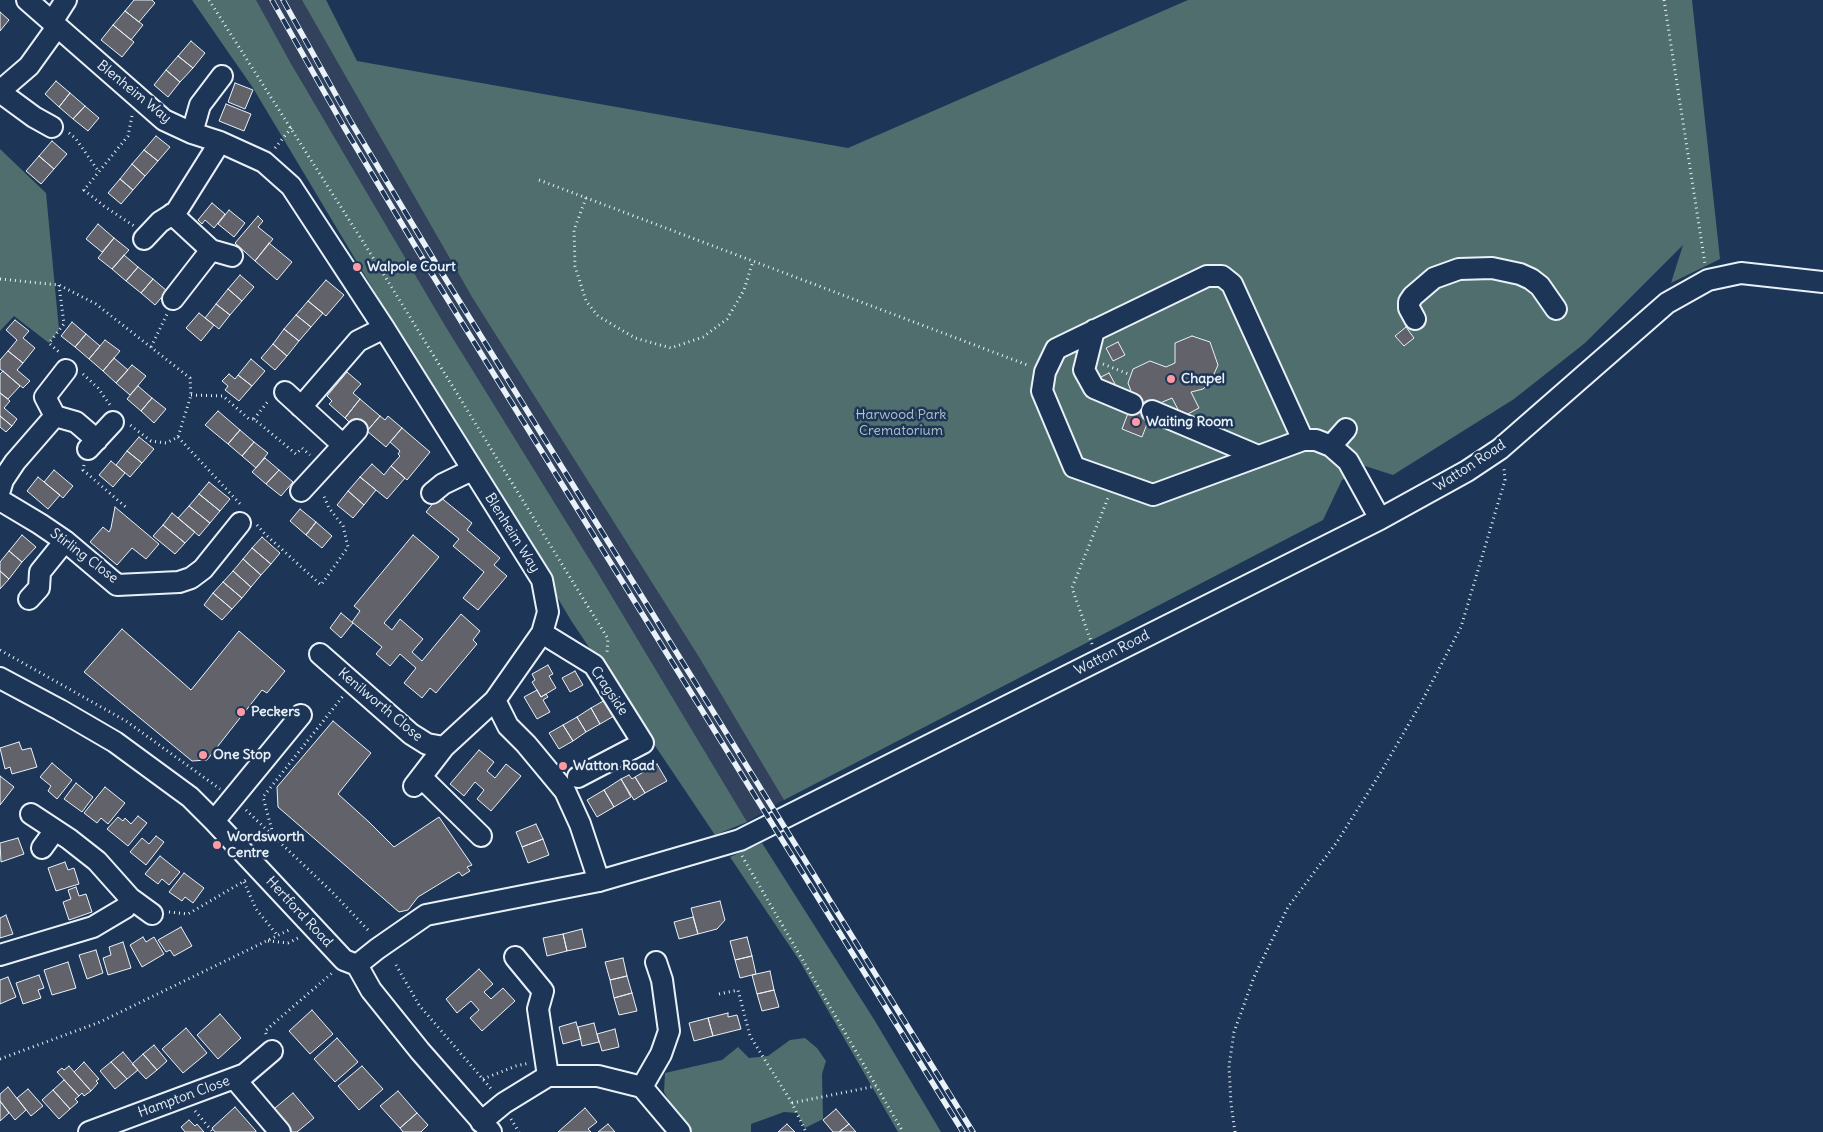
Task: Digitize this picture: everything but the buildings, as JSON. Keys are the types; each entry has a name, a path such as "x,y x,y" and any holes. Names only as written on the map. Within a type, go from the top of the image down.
{"street":[{"name":"Blenheim Way","path":"27,0 164,120 264,162 290,186 384,328 542,580 548,612 542,633 495,700"},
{"path":"52,127 34,118 0,92 36,71 54,24 66,0"},
{"path":"192,133 200,105 222,76"},
{"path":"145,237 160,222 176,212 220,142"},
{"path":"172,214 210,250 232,256"},
{"path":"173,299 210,250"},
{"path":"1415,319 1409,308 1412,296 1434,278 1459,269 1492,268 1520,274 1540,286 1556,308"},
{"name":"Watton Road","path":"351,963 426,915 599,881 740,840 1380,519 1467,471 1500,448 1667,303 1708,280 1741,273 1823,282"},
{"path":"1303,440 1232,284 1222,276 1208,276 1056,349 1044,372 1042,391 1074,467 1153,495 1303,440 1316,440 1331,446 1348,461 1380,519"},
{"path":"301,407 358,341 384,328"},
{"path":"1094,330 1084,370 1094,388 1132,404"},
{"path":"69,365 45,397 55,416 76,422 93,445 117,417"},
{"path":"285,392 343,445"},
{"path":"1152,411 1258,456"},
{"path":"0,490 3,480 14,462 55,416"},
{"path":"1331,446 1346,429"},
{"path":"312,479 357,430"},
{"path":"432,493 444,484 472,470"},
{"name":"Stirling Close","path":"0,500 65,541 117,585 179,582 191,578 203,569 240,523"},
{"path":"29,600 39,588 40,572 65,541"},
{"name":"Cragside","path":"542,633 594,665 643,743 578,777"},
{"name":"Kenilworth Close","path":"320,654 411,734 427,744 444,748"},
{"name":"Hertford Road","path":"0,678 115,742 190,797 214,820 315,930 351,963 420,1051 486,1127"},
{"path":"481,836 417,782 444,748 495,700 508,726 526,744 565,791 580,824 599,881"},
{"path":"214,820 301,715"},
{"path":"31,814 97,861 130,898 152,914"},
{"path":"42,848 55,830"},
{"path":"0,955 93,927 125,908 130,898"},
{"path":"515,957 543,991 538,1009 547,1069"},
{"path":"642,1087 662,1054 669,1031 662,980 656,962"},
{"name":"Hampton Close","path":"89,1132 235,1079 245,1074 272,1052"},
{"path":"486,1127 504,1103 547,1069 598,1076 642,1087 680,1132"},
{"path":"235,1079 280,1132"}],"path":[{"path":"209,0 292,127 608,639 604,680"},
{"path":"1664,0 1708,280"},
{"path":"143,102 132,114 128,136 84,190 145,237"},
{"path":"52,127 59,126 76,139 99,172"},
{"path":"264,162 292,127"},
{"path":"539,180 1044,372"},
{"path":"586,198 574,230 575,266 586,301 598,316 635,338 671,348 703,337 727,318 744,290 753,261"},
{"path":"0,279 59,285 96,304 190,378 191,395 178,437 166,444 152,441 117,417 98,388 69,365 49,343 64,324 59,285"},
{"path":"151,347 162,328 173,299"},
{"path":"1087,357 1131,375"},
{"path":"191,395 222,396 249,419 254,419 296,454 302,448 312,479 322,493 329,508 343,526 348,547 321,585"},
{"path":"93,445 83,470 128,509"},
{"path":"1235,1132 1229,1066 1234,1032 1254,977 1288,907 1337,842 1381,772 1421,703 1461,627 1505,480 1500,448"},
{"path":"1098,660 1072,588 1115,482"},
{"path":"352,683 263,797 273,834 369,930"},
{"path":"152,914 158,907 175,914 188,914 244,882 260,870"},
{"path":"752,872 903,1132"},
{"path":"244,882 256,909 279,936"},
{"path":"0,1058 100,1022 291,929"},
{"path":"268,941 288,943 315,930"},
{"path":"277,942 285,932"},
{"path":"272,1052 265,1031 333,972 351,963"},
{"path":"396,965 419,1005 504,1103"},
{"path":"719,994 738,990 750,1036 792,1103 806,1132"},
{"path":"483,1079 516,1066 547,1069"},
{"path":"792,1103 876,1086"},
{"path":"183,1098 213,1132"}],"shaded area":[{"path":"229,0 326,0 356,60 793,794 752,819 734,827"}],"green space":[{"path":"192,0 256,0 290,62 444,324 596,570 747,822 715,835 572,622 253,88"},
{"name":"Harwood Park Crematorium","path":"302,0 326,0 357,61 848,148 1188,0 1692,0 1720,259 1671,283 1683,245 1585,343 1514,399 1393,475 1365,466 1342,480 1323,520 784,800 699,657 472,297"},
{"path":"0,149 46,193 59,330 49,343 14,316 0,331"},
{"path":"762,843 875,1021 941,1132 898,1132 799,960 730,857"},
{"path":"805,1038 817,1048 826,1061 822,1074 823,1119 805,1128 797,1113 784,1112 751,1124 751,1132 690,1132 681,1122 664,1092 665,1073 722,1060 738,1047 749,1058 768,1056 790,1040"}],"railway":[{"path":"272,0 344,127 430,271 963,1132"},
{"path":"283,0 351,122 437,265 973,1132"}],"place":[{"name":"Walpole Court","path":"357,267"},
{"name":"Chapel","path":"1171,379"},
{"name":"Waiting Room","path":"1136,422"},
{"name":"Peckers","path":"241,712"},
{"name":"One Stop","path":"203,755"},
{"name":"Watton Road","path":"563,766"},
{"name":"Wordsworth Centre","path":"217,845"}]}
